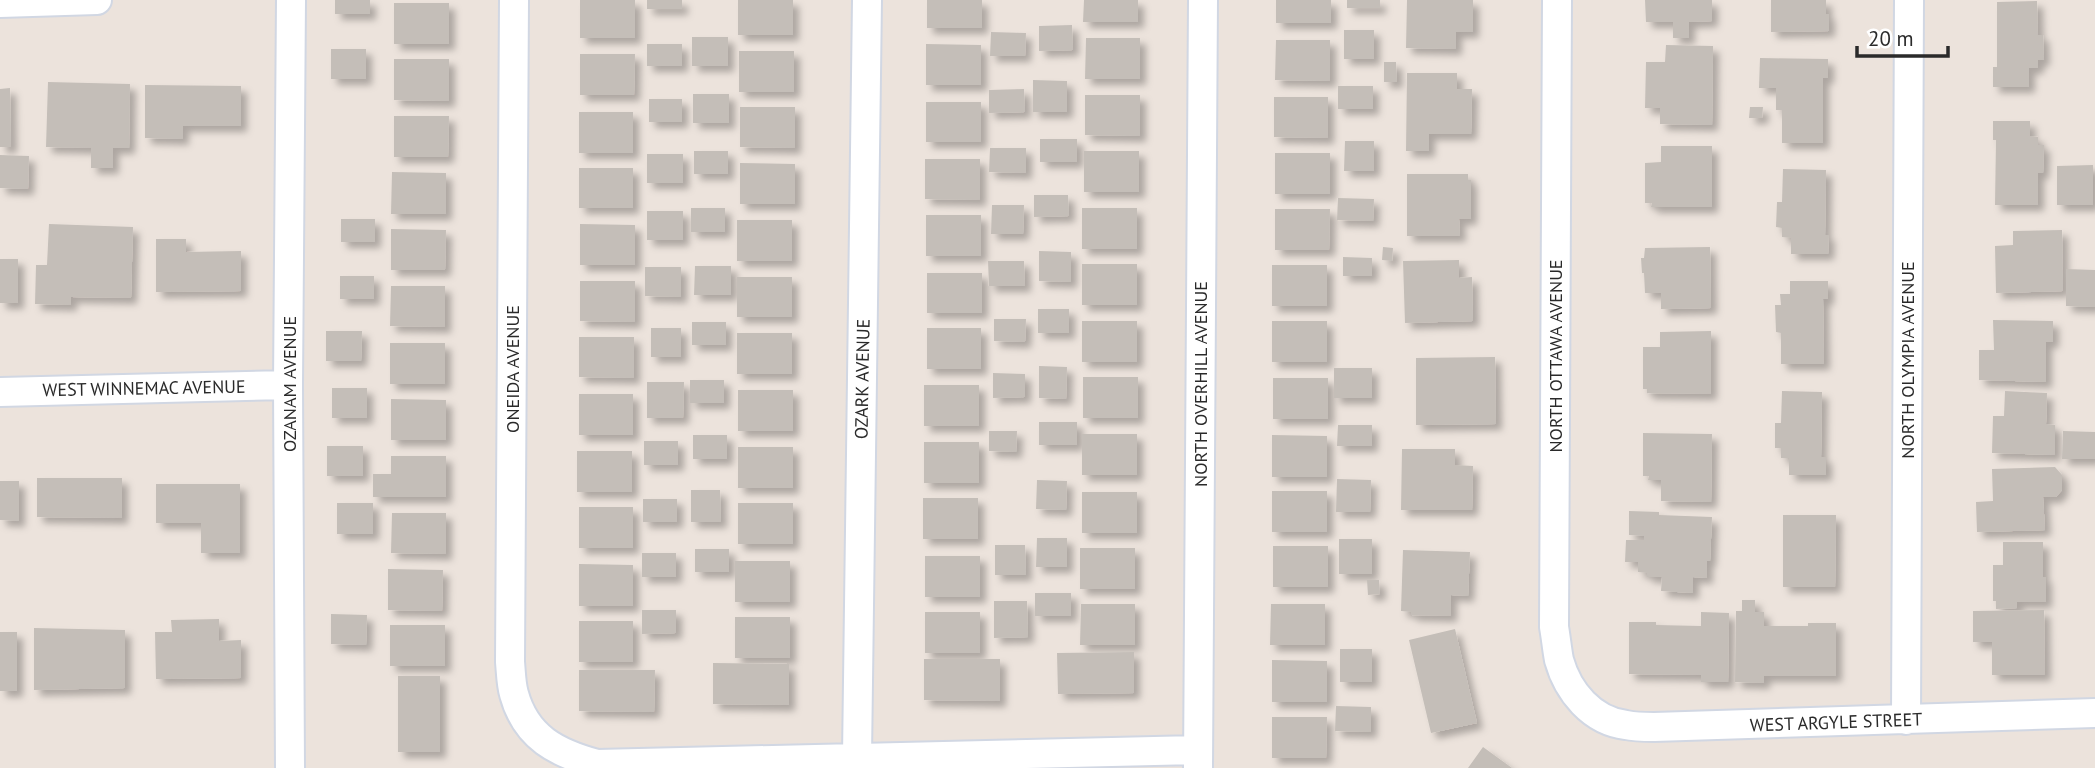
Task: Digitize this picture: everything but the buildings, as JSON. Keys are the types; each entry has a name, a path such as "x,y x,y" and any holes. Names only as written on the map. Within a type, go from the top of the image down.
{"street":[{"path":"0,3 97,0"},
{"name":"OZANAM AVENUE","path":"290,768 288,385 291,0"},
{"name":"ONEIDA AVENUE","path":"514,0 510,662 513,692 519,711 550,746 568,756 597,764 857,757"},
{"name":"OZARK AVENUE","path":"857,757 867,0"},
{"name":"NORTH OVERHILL AVENUE","path":"1197,759 1203,0"},
{"name":"NORTH OTTAWA AVENUE","path":"1557,0 1554,628 1559,660 1583,705"},
{"name":"NORTH OLYMPIA AVENUE","path":"1906,720 1909,0"},
{"name":"WEST WINNEMAC AVENUE","path":"0,392 288,385"},
{"name":"WEST ARGYLE STREET","path":"1583,705 1624,725 1654,727 2095,713"},
{"path":"857,757 1197,759"}]}
